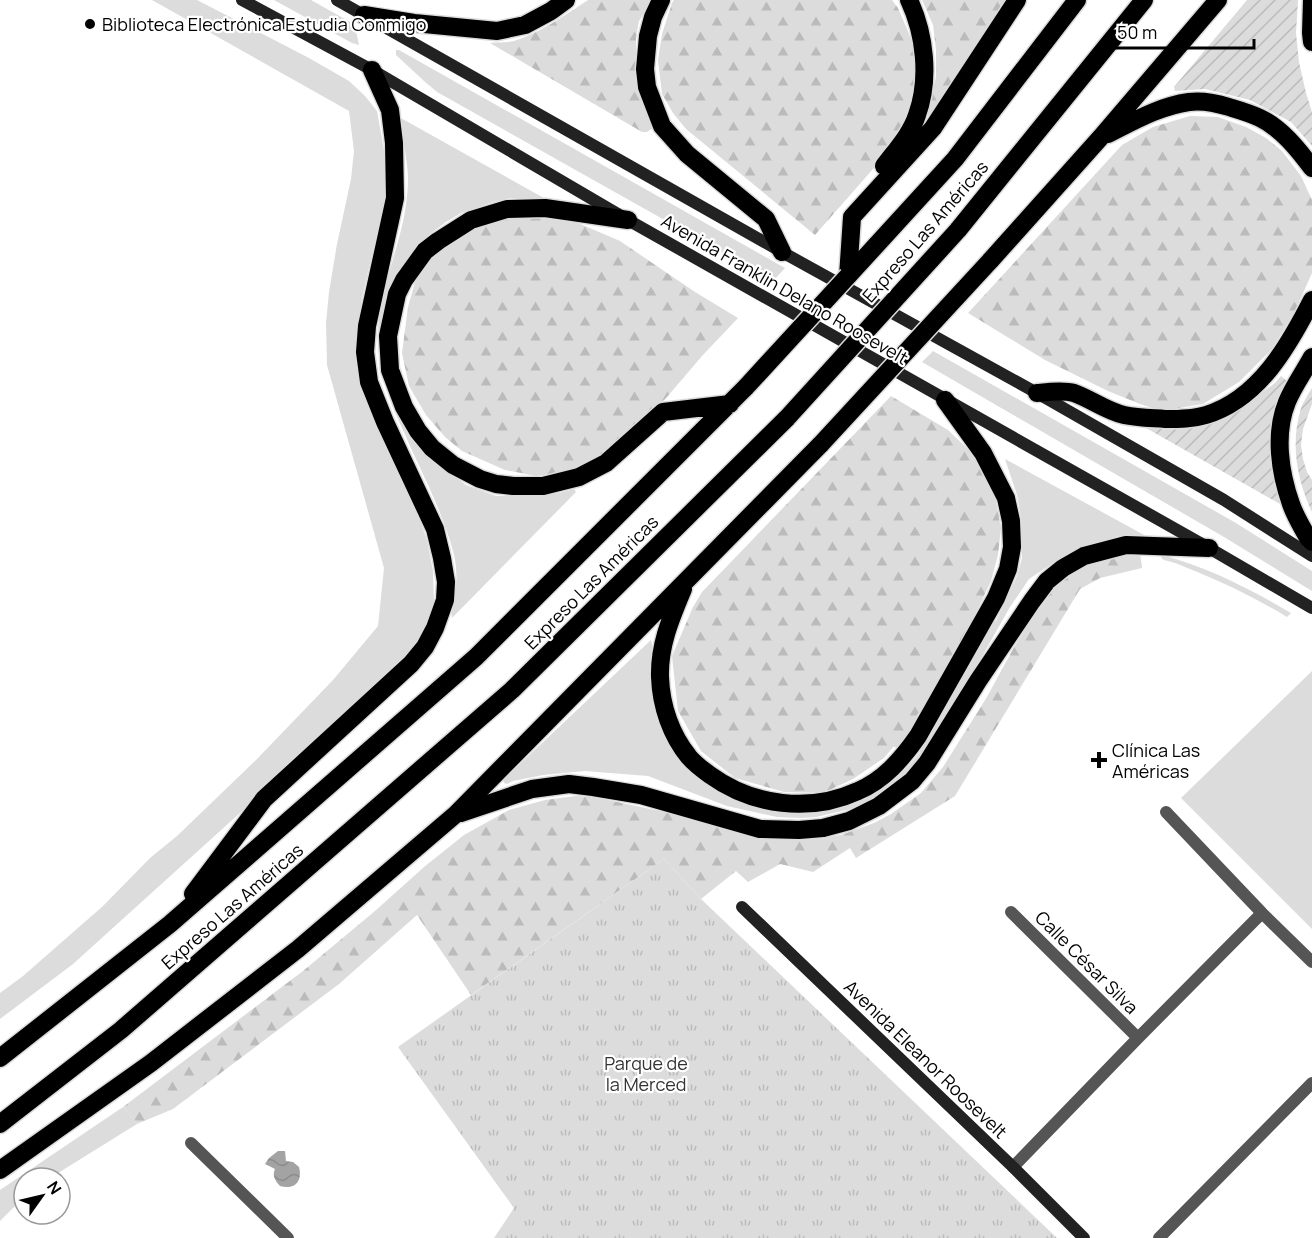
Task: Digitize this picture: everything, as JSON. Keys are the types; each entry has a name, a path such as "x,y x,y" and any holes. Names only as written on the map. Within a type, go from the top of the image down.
{"highway":[{"path":"364,15 414,23 497,31 525,25 566,0"},
{"path":"661,0 652,17 645,69 647,87 662,126 687,154 766,219 782,252"},
{"path":"882,179 917,116 922,95 923,45 919,24 909,0"},
{"path":"848,276 852,217 882,179 933,128 1017,0"},
{"name":"Expreso Las Américas","path":"0,1058 170,924 476,657 730,404 920,198 955,159 1077,0"},
{"name":"Expreso Las Américas","path":"0,1124 121,1030 512,690 787,418 958,230 1144,0"},
{"path":"0,1170 151,1063 298,949 456,814 821,444 1101,137 1218,0"},
{"path":"1312,0 1312,42"},
{"path":"170,924 264,799 411,664 425,647 445,600 446,582 435,529 385,422 369,382 366,362 367,326 395,198 394,143 390,110 372,70"},
{"path":"1101,137 1155,111 1192,101 1212,102 1260,118 1290,141 1312,168"},
{"path":"628,220 545,208 507,209 471,220 425,251 397,294 388,336 390,370 404,407 418,431 432,448 453,465 496,484 543,486 579,477 606,463 663,412 730,404"},
{"path":"1037,393 1072,392 1122,414 1137,417 1170,419 1206,415 1231,403 1261,379 1281,353 1312,300"},
{"path":"1312,357 1288,400 1282,416 1280,454 1291,505 1312,542"},
{"path":"685,582 662,647 660,678 669,722 674,735 691,759 721,783 735,790 780,803 805,805 826,802 858,792 871,785 896,764 918,736 996,598 1008,569 1012,547 1011,521 1006,498 983,453 945,400"},
{"path":"456,814 532,789 569,784 641,795 760,829 823,828 849,821 879,806 912,781 927,763 978,681 1032,601 1047,581 1063,568 1084,556 1126,545 1209,548"}],"main road":[{"name":"Avenida Franklin Delano Roosevelt","path":"242,0 372,70 628,220 1312,608"},
{"name":"Avenida Franklin Delano Roosevelt","path":"337,0 782,252 1037,393 1224,500 1312,556"},
{"name":"Avenida Eleanor Roosevelt","path":"742,907 1084,1238"}],"street":[{"path":"1166,812 1312,962"},
{"name":"Calle César Silva","path":"1011,912 1138,1038"},
{"path":"1013,1167 1262,913"},
{"path":"1159,1238 1312,1083"},
{"path":"191,1143 288,1238"}],"green space":[{"path":"152,0 197,0 349,81 377,111 385,156 386,202 362,298 358,347 427,540 433,571 434,603 426,631 411,655 324,737 73,964 0,1019 0,993 23,976 103,906 150,858 177,836 256,760 333,680 378,626 384,568 327,365 326,323 329,292 351,179 354,151 349,111"},
{"path":"274,0 311,0 352,23 359,45 352,43"},
{"path":"588,0 652,0 639,21 636,38 638,90 653,128 647,132 642,132 490,43 511,42 533,34"},
{"path":"674,0 892,0 898,8 915,50 916,78 907,120 880,161 815,235 686,129 673,113 662,94 658,60 662,34"},
{"path":"922,0 1008,0 931,118 928,116 928,110 936,77 936,50 933,25"},
{"path":"1247,0 1298,0 1296,33 1299,62 1312,112 1312,146 1291,122 1250,100 1205,89 1175,91 1174,87"},
{"path":"396,50 785,268 773,281 437,92 396,55"},
{"path":"1190,116 1218,117 1246,127 1266,138 1282,151 1301,176 1312,200 1312,273 1295,311 1272,349 1239,382 1203,404 1162,411 1108,391 1045,360 968,313 1122,145 1153,127"},
{"path":"399,117 544,198 545,201 510,198 461,213 430,234 417,247 381,340 436,461 466,485 496,496 529,496 574,489 576,492 452,618 456,580 454,555 437,507 389,397 379,353 380,314 406,205 407,161"},
{"path":"524,214 571,220 620,241 738,318 632,433 575,471 536,476 505,470 462,451 445,437 426,415 409,386 402,353 408,307 417,275 432,254 475,225"},
{"path":"933,351 1236,523 1312,571 1312,591 1224,537 922,362"},
{"path":"1281,376 1287,381 1274,426 1271,461 1274,477 1287,508 1146,428 1145,424 1237,410 1275,383"},
{"path":"1312,388 1312,404 1303,429 1301,445 1307,472 1312,480 1312,512 1299,475 1296,435 1301,408"},
{"path":"891,396 948,430 974,455 995,496 1001,528 998,555 991,581 966,634 909,728 884,758 853,779 823,793 784,792 735,778 701,751 678,711 672,656 702,592"},
{"path":"1005,459 1146,536 1118,536 1083,548 1053,563 1029,579 1010,607 928,752 914,768 877,797 851,809 802,818 777,817 727,806 648,776 585,771 543,775 504,783 503,780 651,640 652,680 658,721 677,757 703,780 741,802 779,812 799,813 838,807 875,791 907,767 920,752 723,713 996,621 1017,576 1022,558 1021,518 1017,495"},
{"path":"1140,553 1142,568 1100,578 1080,589 955,796 856,858 850,848 813,872 780,864 748,882 736,871 701,899 664,859 471,995 417,915 339,984 173,1109 137,1124 123,1107 303,971 464,835 509,810 545,800 575,796 594,797 766,837 810,839 841,835 891,814 921,793 943,767 1052,585 1074,568 1100,557"},
{"path":"1162,555 1228,580 1291,613 1287,617 1219,581 1164,560 1161,558"},
{"path":"1312,671 1312,929 1181,798"},
{"name":"Parque de la Merced","path":"664,859 701,899 1057,1238 494,1238 514,1208 398,1047"},
{"path":"123,1107 137,1124 69,1166 36,1166"},
{"path":"12,1182 12,1209 0,1221 0,1190"}],"water":[{"path":"278,1151 285,1151 286,1161 293,1162 299,1167 300,1177 293,1186 280,1186 274,1178 275,1169 265,1164"}],"place":[{"name":"Biblioteca Electrónica Estudia Conmigo","path":"90,24"},
{"name":"Clínica Las Américas","path":"1099,760"}]}
